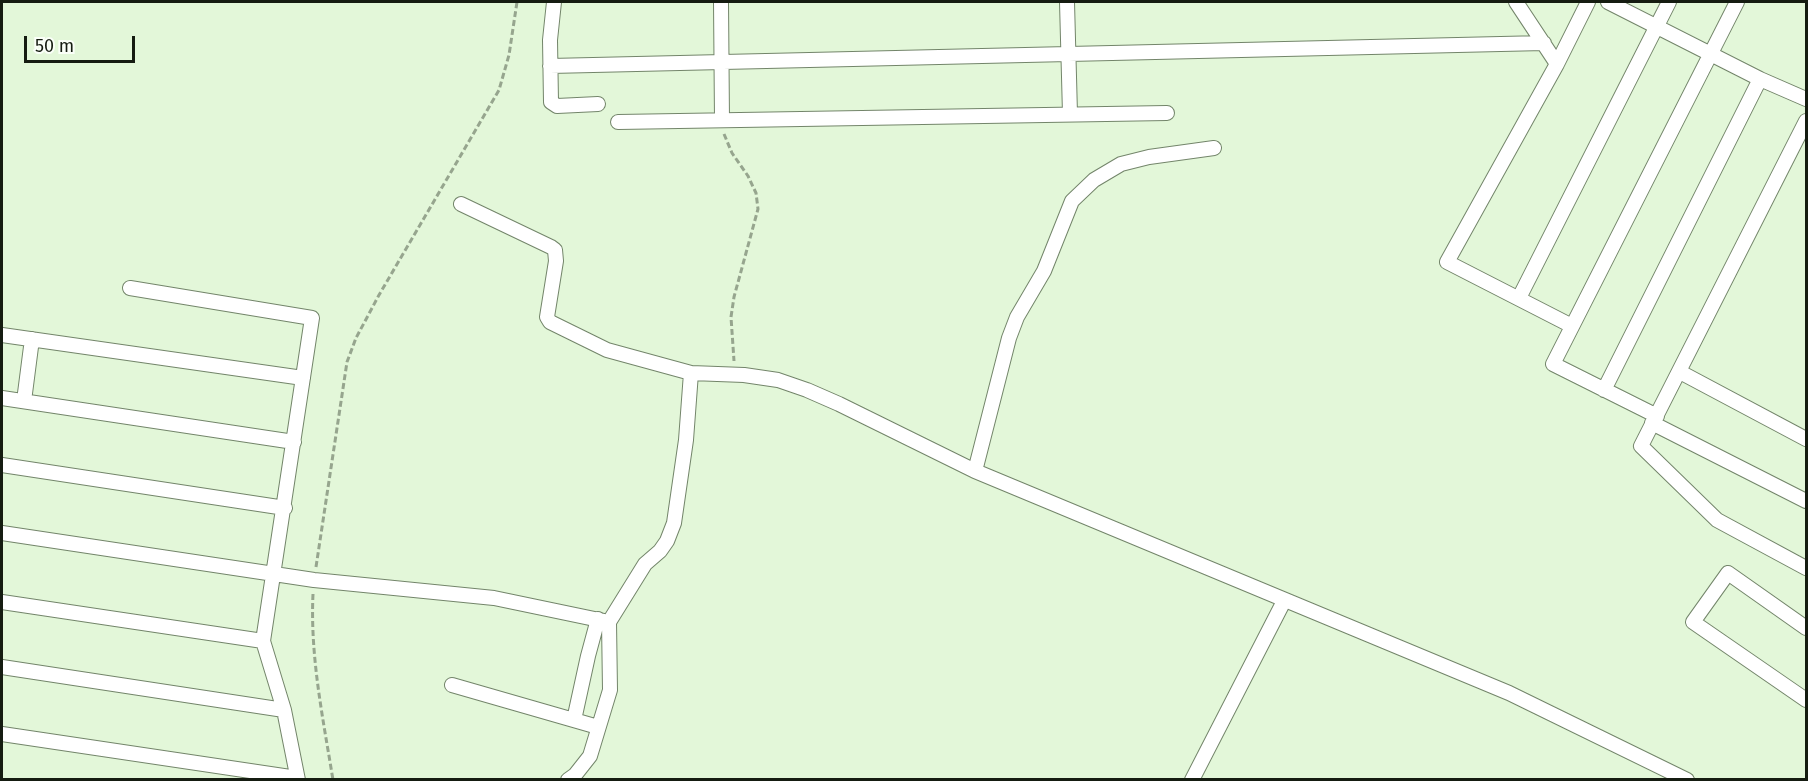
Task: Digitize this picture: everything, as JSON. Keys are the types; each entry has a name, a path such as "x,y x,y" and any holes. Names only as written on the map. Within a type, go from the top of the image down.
{"street":[{"path":"554,2 550,66 551,102 553,105 598,104"},
{"path":"721,2 722,120"},
{"path":"1067,2 1070,114"},
{"path":"1516,2 1557,63"},
{"path":"1572,326 1447,262 1557,63 1588,2"},
{"path":"1608,2 1760,79 1806,99"},
{"path":"1519,298 1669,2"},
{"path":"1737,2 1552,364 1604,390 1654,420 1806,501"},
{"path":"550,66 1544,43"},
{"path":"1604,390 1760,79"},
{"path":"618,122 1167,112"},
{"path":"1806,121 1641,446 1717,520 1806,568"},
{"path":"975,471 1009,338 1017,316 1044,271 1072,201 1094,180 1121,164 1149,157 1214,148"},
{"path":"461,204 551,246 555,250 556,261 546,313 550,322 607,350 691,373 778,380 807,390 975,471 1509,693 1687,780"},
{"path":"2,734 297,779 284,710 263,641 285,508 312,318 130,288"},
{"path":"2,335 303,378"},
{"path":"24,401 32,339"},
{"path":"1680,372 1806,439"},
{"path":"574,720 604,621 645,564 660,551 674,524 686,440 691,373"},
{"path":"2,398 294,442"},
{"path":"2,465 285,508"},
{"path":"2,533 314,580 494,598 604,621"},
{"path":"1806,609 1803,626 1728,573 1693,622 1806,699"},
{"path":"1192,780 1284,601"},
{"path":"2,602 263,641"},
{"path":"568,780 590,756 610,690 604,621"},
{"path":"2,667 284,710"},
{"path":"452,685 598,728"}],"path":[{"path":"333,780 314,668 311,626 314,580 347,362 356,338 379,295 499,90 509,55 517,2"},
{"path":"722,120 724,133 732,153 748,176 756,193 758,209 734,297 732,326 736,375"}]}
